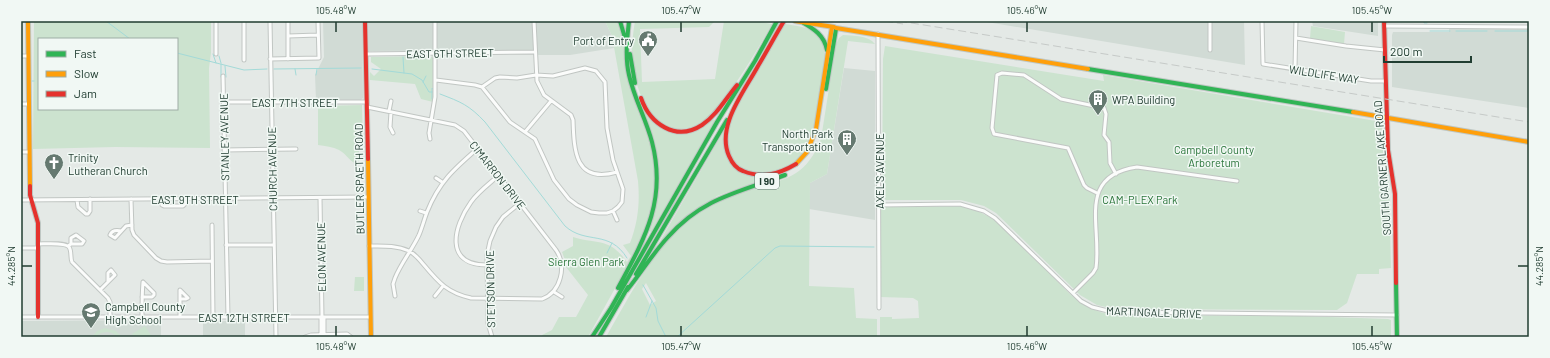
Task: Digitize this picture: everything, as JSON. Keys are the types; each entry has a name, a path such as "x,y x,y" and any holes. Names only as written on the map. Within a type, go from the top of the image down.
{"main road":[{"path":"28,21 30,195 37,217 38,317"},
{"name":"BUTLER SPAETH ROAD","path":"365,21 371,337"},
{"path":"592,337 645,238 654,210 656,193 657,176 652,142 629,76 624,30 620,21"},
{"path":"626,44 629,21"},
{"path":"632,21 630,58 634,80 649,115 656,123 664,128 674,131 683,131 702,125 713,116 755,61"},
{"path":"592,337 611,308 717,122 755,61 777,21"},
{"name":"I 90","path":"784,21 734,108 728,123 725,143 727,153 735,166 742,172 761,176 771,176 787,171 808,152 815,136 828,53"},
{"path":"795,21 1209,88 1529,142"},
{"name":"SOUTH GARNER LAKE ROAD","path":"1384,21 1388,150 1395,194 1397,337"},
{"path":"802,22 818,32 823,38 828,53"},
{"path":"828,53 834,27"},
{"name":"I 90","path":"627,290 636,280 662,243 685,219 696,210 726,194 787,174 804,162 810,155 818,137 834,27"},
{"name":"I 90","path":"599,337 759,64"}],"street":[{"path":"216,21 216,54"},
{"path":"244,21 244,60"},
{"name":"CHURCH AVENUE","path":"270,21 272,198 276,337"},
{"path":"288,21 288,58"},
{"path":"270,59 319,58 318,21"},
{"path":"430,139 429,134 436,97 435,21"},
{"path":"534,21 536,75 540,88 551,101 566,110 571,115 573,120 577,158 580,164 586,171 594,174 607,175 617,172"},
{"path":"1210,21 1210,50"},
{"name":"WILDLIFE WAY","path":"1262,21 1263,64 1371,81 1385,81"},
{"path":"1295,69 1296,21"},
{"path":"1384,26 1529,27"},
{"name":"AXEL'S AVENUE","path":"878,34 879,308"},
{"path":"288,36 318,35"},
{"path":"1296,38 1346,46 1385,50"},
{"name":"EAST 6TH STREET","path":"366,54 534,52"},
{"path":"21,56 28,56"},
{"path":"436,80 482,87 510,122 535,139 554,180 569,199 577,205 591,212 607,213 613,211 622,202 623,189 613,160 607,128 606,87 602,76 596,71 585,68 557,75 536,75 517,78 500,77 495,78 482,87"},
{"path":"1097,193 1084,185 1068,148 1002,137 994,134 992,128 997,75 1002,73 1024,75 1061,99 1104,108 1106,114 1104,132 1109,142 1110,163 1116,174"},
{"name":"STANLEY AVENUE","path":"223,76 228,317"},
{"path":"391,101 390,127 393,133"},
{"path":"525,132 551,101"},
{"name":"EAST 7TH STREET","path":"224,102 367,102"},
{"path":"21,104 29,104"},
{"path":"566,110 569,105"},
{"name":"CIMARRON DRIVE","path":"367,107 455,125 464,131 560,256 562,265 561,273 554,292"},
{"path":"224,150 296,149"},
{"path":"395,296 393,284 394,278 419,236 426,213 442,182 455,168 477,149"},
{"path":"21,152 29,152"},
{"path":"1073,293 1096,268 1097,193 1103,183 1116,174 1131,168 1145,167 1237,181"},
{"path":"487,265 472,264 463,259 457,250 455,241 456,231 472,200 498,176"},
{"path":"436,178 442,182"},
{"name":"EAST 9TH STREET","path":"21,200 368,197"},
{"name":"ELON AVENUE","path":"320,198 323,335"},
{"path":"131,199 132,230 137,239 156,258 161,261 212,261"},
{"path":"161,199 162,205 164,206 184,206 186,199"},
{"path":"77,200 78,207 86,214 90,211 90,200"},
{"name":"STETSON DRIVE","path":"492,337 488,323 487,265 490,241 503,216 520,203"},
{"name":"MARTINGALE DRIVE","path":"878,205 960,204 984,211 995,218 1081,301 1092,307 1112,312 1397,315"},
{"path":"420,211 426,213"},
{"path":"613,211 617,220"},
{"path":"121,230 126,226 132,225"},
{"path":"212,225 213,317"},
{"path":"21,248 64,244 70,245 70,258 72,262 108,298 110,302 110,317"},
{"path":"226,246 273,245"},
{"path":"369,246 396,247 410,251 443,286 460,296 488,299 542,299 549,297 554,292 562,297"},
{"path":"100,290 108,281"},
{"path":"142,297 152,297 154,295 154,293 142,282 142,290 142,297 142,317"},
{"path":"435,296 443,286"},
{"path":"180,299 180,317"},
{"name":"EAST 12TH STREET","path":"21,317 370,317"},
{"path":"305,337 347,334 351,337"}],"shaded area":[{"path":"323,21 362,21 363,98 361,100 316,100 315,75 324,57"},
{"path":"368,21 605,21 612,36 614,48 570,55 538,55 537,50 369,51"},
{"path":"981,21 1244,21 1245,65"},
{"path":"1312,21 1378,21 1378,36 1313,26"},
{"path":"1449,29 1529,29 1529,108 1392,87 1393,32 1449,32"},
{"path":"844,68 875,71 875,220 809,209 810,183 827,174"},
{"name":"Campbell County High School","path":"161,320 161,337 21,337 21,321"},
{"name":"Campbell County High School","path":"203,321 245,321 245,337 203,337"}],"green space":[{"path":"34,21 211,21 211,53 209,68 210,148 115,147 33,149"},
{"name":"Sierra Glen Park","path":"605,21 618,21 624,39 625,63 654,155 656,186 652,208 644,236 588,337 543,337 542,335 552,330 559,317 576,317 588,295 566,267 567,261 565,260 562,252 573,246 573,237 609,245 621,254 627,262 631,256 623,245 630,243 637,220 639,197 638,181 612,36"},
{"path":"635,21 714,22 709,27 640,29 642,82 715,79 724,21 754,21 772,24 741,75 711,117 697,126 678,129 668,127 659,122 651,114 640,93 636,82 632,61"},
{"path":"785,24 806,28 818,35 822,40 825,55 817,117 810,141 806,150 799,159 789,166 777,171 752,173 742,169 734,161 727,142 728,131 733,116"},
{"path":"1311,26 1345,32 1344,44 1310,38"},
{"path":"843,35 860,36 869,39 875,44 848,41 827,174 810,183 809,286 854,288 856,318 877,319 877,337 606,337 651,261 673,234 686,222 711,204 739,192 788,178 806,164 814,154 821,139 836,44 839,38","holes":["646,283 656,301 650,305 642,289"]},
{"name":"CAM-PLEX Park","path":"885,46 1104,81 1103,75 1376,121 1382,128 1389,182 1391,268 1379,269 1379,274 1357,274 1347,303 1337,310 1115,309 1097,305 1080,295 996,213 984,206 961,200 886,200 882,196 883,59"},
{"path":"426,56 426,59 430,60 431,56 433,58 433,102 421,99 415,84 370,80 370,72 374,76 381,69 371,62 371,57"},
{"path":"362,105 363,143 359,147 359,165 339,150 332,147 318,145 318,106"},
{"path":"643,110 655,124 683,133 711,119 715,120 651,232 649,231 656,186 657,161 654,138"},
{"path":"725,129 725,152 742,173 758,179 758,182 717,196 660,241"},
{"path":"960,206 973,209 994,219 1070,294 1085,305 1101,312 1113,315 1300,316 1388,319 1391,320 1391,337 880,337 880,317 892,317 892,319 919,318 918,301 913,298 880,297 880,208"},
{"path":"355,277 364,277 364,291 354,291"},
{"path":"145,326 152,337 135,337 132,334"},
{"path":"105,328 116,331 122,337 107,332 92,337 97,331"}],"waterway":[{"path":"106,21 129,38"},
{"path":"1424,21 1424,23 1427,23"},
{"path":"1430,31 1450,31"},
{"path":"1456,31 1487,31"},
{"path":"1495,31 1529,31"},
{"path":"178,53 244,70 267,69"},
{"path":"213,54 216,63"},
{"path":"219,56 221,63"},
{"path":"403,57 404,73"},
{"path":"221,64 221,77"},
{"path":"225,66 226,77"},
{"path":"274,69 361,68"},
{"path":"295,69 296,75"},
{"path":"316,75 317,69"},
{"path":"372,69 412,74 422,80 429,92 433,92"},
{"path":"423,82 426,76"},
{"path":"432,99 432,88 433,89"},
{"path":"440,94 454,99 464,105 485,122 565,226 573,232 581,235 613,243 627,258"},
{"path":"607,253 612,243"},
{"path":"677,337 775,248 780,246 874,247"},
{"path":"643,285 656,308 658,321 666,337"},
{"path":"646,317 652,301"}],"railway":[{"path":"885,21 903,24"},
{"path":"899,21 1529,122"}],"traffic: fast":[{"path":"620,21 625,38"},
{"path":"618,288 645,235 651,218 657,182 656,163 652,142 631,84 628,69 627,48 629,21"},
{"path":"592,337 611,308 717,122 755,61 777,21"},
{"path":"802,22 821,36 827,50"},
{"path":"826,89 836,29"},
{"path":"630,54 635,83"},
{"path":"1088,69 1353,112"},
{"path":"636,274 727,120"},
{"path":"627,290 663,243 694,213 722,198 785,175"},
{"path":"1396,283 1397,337"},
{"path":"599,337 628,287"}],"traffic: slow":[{"path":"28,21 30,186"},
{"path":"795,21 834,27"},
{"path":"796,164 807,152 816,129 832,27"},
{"path":"836,28 1088,69"},
{"path":"1353,112 1529,142"},
{"path":"368,159 371,337"}],"traffic: jam":[{"path":"365,21 368,159"},
{"path":"784,21 733,110 726,133 726,145 729,156 739,169 757,175 777,173 796,164"},
{"path":"1384,21 1388,150 1395,194 1396,283"},
{"path":"641,98 645,107 657,122 665,128 683,132 692,130 707,121 717,111 737,85"},
{"path":"30,186 30,195 38,223 38,317"}],"place":[{"name":"Port of Entry","path":"648,57"},
{"name":"WPA Building","path":"1098,116"},
{"name":"North Park Transportation","path":"847,156"},
{"name":"Trinity Lutheran Church","path":"54,180"},
{"name":"Campbell County High School","path":"91,329"}],"park label":[{"name":"Campbell County Arboretum","path":"1214,155"}]}
